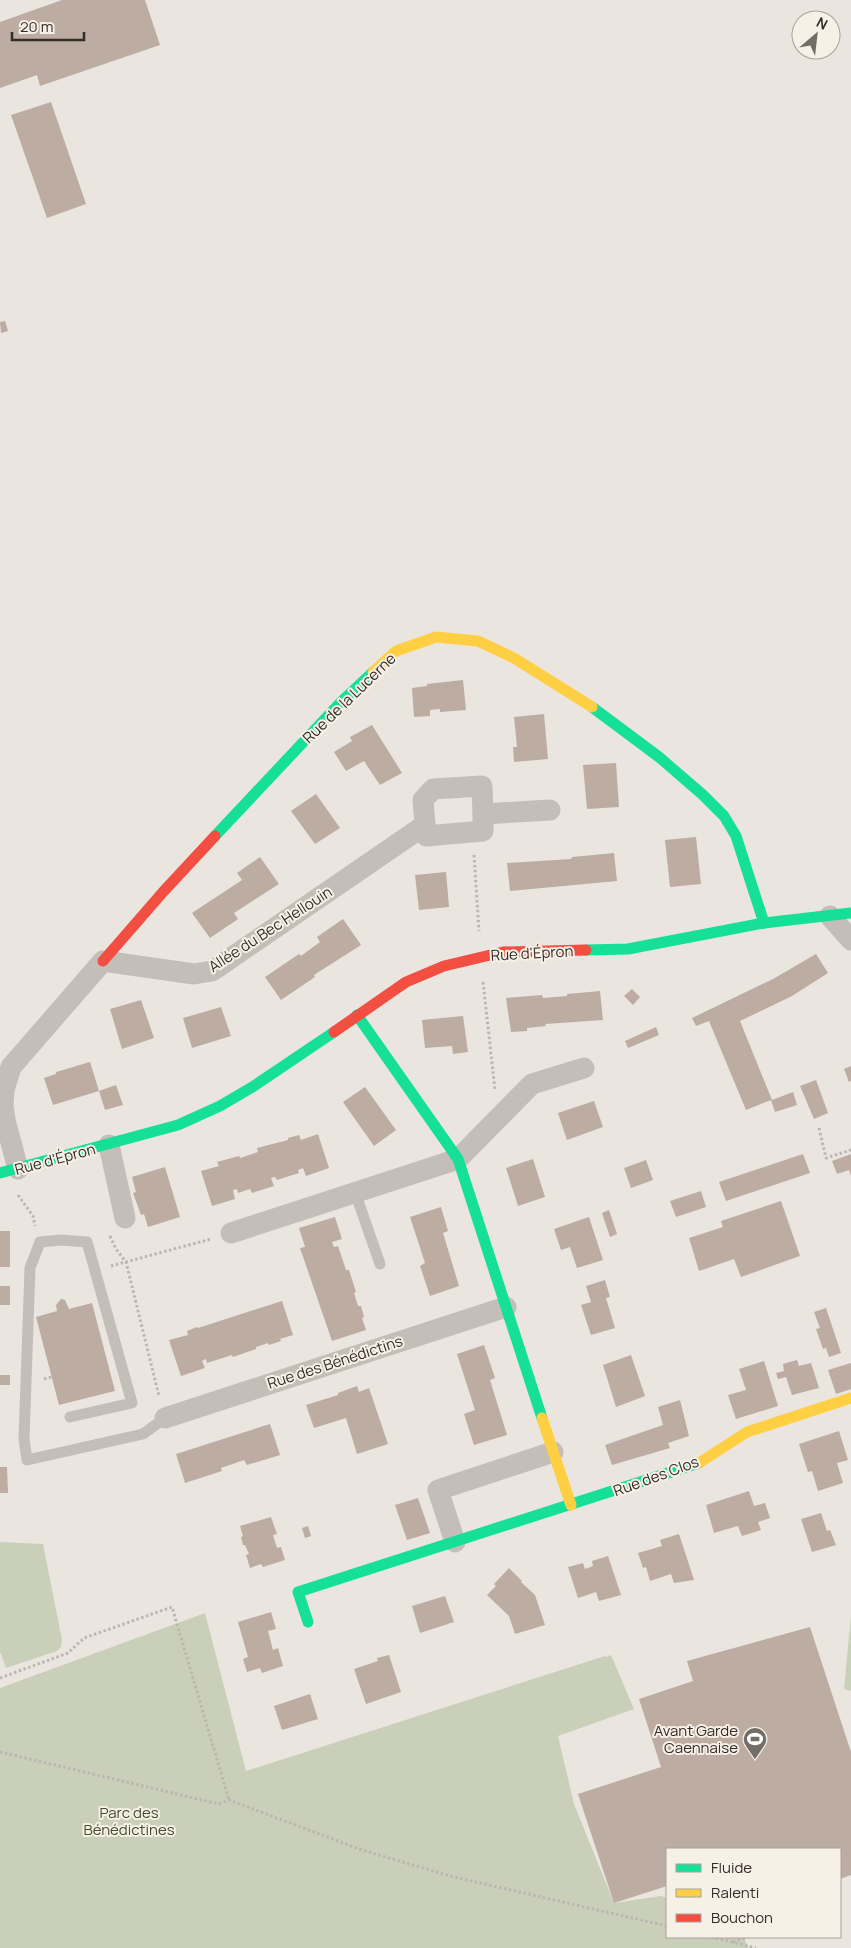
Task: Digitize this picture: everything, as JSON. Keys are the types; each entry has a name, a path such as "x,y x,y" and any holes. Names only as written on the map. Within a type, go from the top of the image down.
{"street":[{"name":"Rue de la Lucerne","path":"103,961 162,892 341,702 396,651 436,637 478,641 514,658 582,700 659,757 704,795 724,816 736,836 764,923"},
{"path":"482,786 483,831 426,836 424,825 423,800 433,788 482,786"},
{"path":"483,814 550,810"},
{"name":"Allée du Bec Hellouin","path":"103,961 194,974 212,971 424,825"},
{"path":"841,914 851,940"},
{"name":"Rue d'Épron","path":"9,1171 178,1126 220,1106 254,1086 406,982 444,966 503,952 628,950 764,923 841,914"},
{"path":"9,1171 4,1090 11,1067 103,961"},
{"path":"357,1015 458,1159 571,1505"},
{"path":"231,1233 458,1159 532,1084 584,1068"},
{"name":"Rue d'Épron","path":"109,1145 125,1218"},
{"name":"Rue des Bénédictins","path":"165,1418 506,1306"},
{"name":"Rue des Clos","path":"308,1622 298,1592 695,1465 747,1432 851,1398"},
{"path":"455,1542 438,1490 553,1452"}],"lane":[{"path":"356,1192 380,1264"},
{"path":"70,1417 132,1403 87,1242 61,1240 40,1242 30,1268 24,1439 27,1460 143,1434 165,1418"}],"path":[{"path":"819,1128 826,1158 851,1150"},
{"path":"22,1202 33,1216 40,1242"},
{"path":"165,1418 126,1262 231,1233"},
{"path":"0,1678 68,1653 84,1638 172,1607 230,1800"},
{"path":"0,1752 219,1804 230,1800 362,1850 450,1876 666,1926"},
{"path":"715,1938 756,1948"},
{"path":"732,1942 745,1938"}],"green space":[{"path":"0,1542 43,1544 62,1640 61,1647 57,1651 6,1668 0,1652"},
{"name":"Parc des Bénédictines","path":"205,1613 246,1771 611,1655 634,1709 558,1736 574,1804 614,1903 661,1896 666,1898 666,1938 744,1938 749,1948 0,1948 0,1688"},
{"path":"851,1616 851,1691 844,1689"}],"building":[{"path":"62,0 145,0 160,45 40,86 37,75 0,88 0,22"},
{"path":"51,102 86,204 47,218 11,115"},
{"path":"5,321 8,331 1,333 0,322"},
{"path":"463,680 466,710 440,712 440,709 430,710 430,716 414,717 412,688 427,686 427,684"},
{"path":"544,714 548,759 514,762 513,747 517,747 514,717"},
{"path":"372,725 402,773 380,785 364,761 346,771 334,752 352,741 350,737"},
{"path":"616,763 619,807 587,809 583,765"},
{"path":"316,794 340,828 315,844 291,811"},
{"path":"696,837 701,884 670,887 665,840"},
{"path":"614,853 617,881 510,891 507,863 571,859 572,857"},
{"path":"260,857 279,884 234,913 238,919 210,938 192,913 242,880 237,873"},
{"path":"446,872 449,907 419,910 415,875"},
{"path":"343,919 361,945 314,975 315,977 281,1000 265,977 299,954 301,956 320,942 317,937"},
{"path":"816,954 828,973 792,996 740,1021 772,1100 793,1092 797,1105 775,1112 771,1100 746,1110 709,1021 696,1026 692,1018 773,979"},
{"path":"632,989 640,997 633,1005 624,996"},
{"path":"600,991 603,1020 545,1024 546,1026 527,1028 527,1031 511,1032 506,998 542,995 543,998"},
{"path":"141,1000 154,1038 122,1049 110,1009"},
{"path":"221,1007 231,1036 192,1048 183,1018"},
{"path":"463,1016 468,1052 453,1054 452,1046 425,1048 422,1020"},
{"path":"656,1027 659,1035 628,1048 625,1041"},
{"path":"90,1062 99,1091 53,1105 44,1078 56,1074 56,1072"},
{"path":"851,1066 851,1081 849,1082 844,1069"},
{"path":"816,1080 828,1113 814,1119 800,1086"},
{"path":"116,1085 123,1105 105,1110 99,1091"},
{"path":"365,1087 396,1130 374,1146 343,1102"},
{"path":"594,1101 603,1127 567,1140 558,1113"},
{"path":"318,1134 329,1168 306,1176 303,1168 298,1170 299,1173 277,1180 275,1177 271,1178 274,1186 252,1193 250,1189 238,1193 237,1189 233,1190 235,1199 212,1206 201,1171 219,1166 217,1162 239,1156 240,1158 258,1152 257,1148 288,1140 288,1138 299,1135 301,1140"},
{"path":"803,1154 810,1173 726,1201 719,1182"},
{"path":"851,1154 851,1176 849,1170 837,1174 832,1161"},
{"path":"533,1159 545,1197 518,1206 506,1168"},
{"path":"646,1160 653,1180 631,1188 624,1168"},
{"path":"165,1167 180,1217 148,1227 144,1214 141,1215 133,1193 136,1192 132,1177"},
{"path":"701,1191 706,1207 676,1217 670,1201"},
{"path":"781,1201 800,1256 741,1277 734,1259 699,1271 689,1238 723,1227 721,1221"},
{"path":"441,1207 448,1231 443,1233 459,1286 430,1296 420,1266 425,1263 410,1217"},
{"path":"609,1210 617,1234 610,1237 602,1213"},
{"path":"335,1217 342,1239 332,1242 334,1247 338,1246 346,1270 349,1270 358,1306 361,1306 366,1330 332,1341 300,1248 305,1247 299,1228"},
{"path":"589,1217 603,1260 577,1268 570,1247 561,1250 554,1229"},
{"path":"0,1231 10,1231 10,1267 0,1267"},
{"path":"605,1280 610,1297 606,1298 615,1328 591,1335 581,1305 591,1302 586,1286"},
{"path":"0,1286 10,1286 10,1305 0,1305"},
{"path":"61,1299 65,1300 69,1309 92,1303 115,1391 59,1405 36,1317 57,1311 56,1305"},
{"path":"282,1301 293,1335 280,1339 281,1341 256,1347 256,1349 233,1357 232,1355 207,1363 206,1359 202,1361 205,1368 181,1376 169,1340 188,1335 187,1331 197,1327"},
{"path":"826,1308 841,1353 829,1357 826,1348 823,1349 816,1329 820,1328 814,1312"},
{"path":"484,1345 495,1378 490,1380 507,1435 474,1445 464,1414 475,1410 457,1354"},
{"path":"631,1355 645,1396 616,1407 603,1365"},
{"path":"797,1360 799,1366 811,1363 819,1388 792,1395 786,1377 778,1379 776,1373 784,1371 783,1364"},
{"path":"764,1361 778,1406 736,1419 728,1395 746,1390 739,1369"},
{"path":"851,1363 851,1389 836,1394 828,1370"},
{"path":"0,1375 10,1375 10,1385 0,1385"},
{"path":"357,1386 359,1392 369,1388 388,1444 357,1454 346,1418 314,1428 306,1405 338,1395 338,1393"},
{"path":"680,1400 689,1436 668,1443 670,1448 612,1465 605,1445 663,1425 658,1407"},
{"path":"270,1424 280,1455 247,1465 244,1460 221,1468 222,1471 185,1483 176,1454"},
{"path":"839,1431 848,1460 837,1463 843,1483 818,1491 812,1471 808,1472 799,1444"},
{"path":"0,1467 7,1467 8,1493 0,1493"},
{"path":"749,1491 754,1506 765,1503 770,1518 758,1522 761,1530 742,1536 738,1526 714,1533 706,1505"},
{"path":"418,1498 430,1533 407,1540 395,1505"},
{"path":"821,1513 827,1531 830,1530 836,1545 812,1552 801,1519"},
{"path":"271,1517 277,1534 273,1535 277,1548 281,1547 285,1560 263,1567 261,1564 250,1568 246,1555 249,1554 245,1545 243,1545 240,1526"},
{"path":"308,1526 311,1536 305,1538 302,1528"},
{"path":"679,1534 694,1580 674,1583 671,1574 650,1581 646,1567 643,1568 638,1553 662,1546 660,1540"},
{"path":"608,1556 621,1595 599,1601 596,1592 578,1598 568,1567 583,1563 585,1569 593,1566 592,1561"},
{"path":"509,1568 535,1595 545,1625 515,1634 509,1616 487,1595 496,1586 494,1584"},
{"path":"445,1596 454,1622 420,1633 412,1606"},
{"path":"271,1612 276,1629 268,1631 273,1650 278,1648 283,1666 262,1673 260,1668 247,1672 243,1659 248,1657 238,1622"},
{"name":"Avant Garde Caennaise","path":"810,1627 851,1752 851,1875 841,1879 841,1848 666,1848 666,1886 614,1903 578,1794 661,1767 639,1699 693,1681 687,1661"},
{"path":"389,1655 401,1692 366,1704 354,1669 378,1661 377,1658"},
{"path":"310,1694 318,1719 282,1730 274,1706"}],"traffic: fast":[{"path":"215,836 341,702 373,672"},
{"path":"592,707 659,757 724,816 736,836 764,923"},
{"path":"586,950 628,949 764,923 851,913"},
{"path":"357,1015 458,1159 542,1418"},
{"path":"0,1173 178,1125 220,1106 254,1086 334,1032"},
{"path":"308,1622 298,1592 699,1463"}],"traffic: slow":[{"path":"373,672 396,651 436,637 478,641 514,658 592,707"},
{"path":"699,1463 747,1432 851,1398"},
{"path":"542,1418 571,1505"}],"traffic: jam":[{"path":"103,961 215,836"},
{"path":"334,1032 406,982 444,966 503,952 586,950"}],"place":[{"name":"Avant Garde Caennaise","path":"755,1760"}]}
